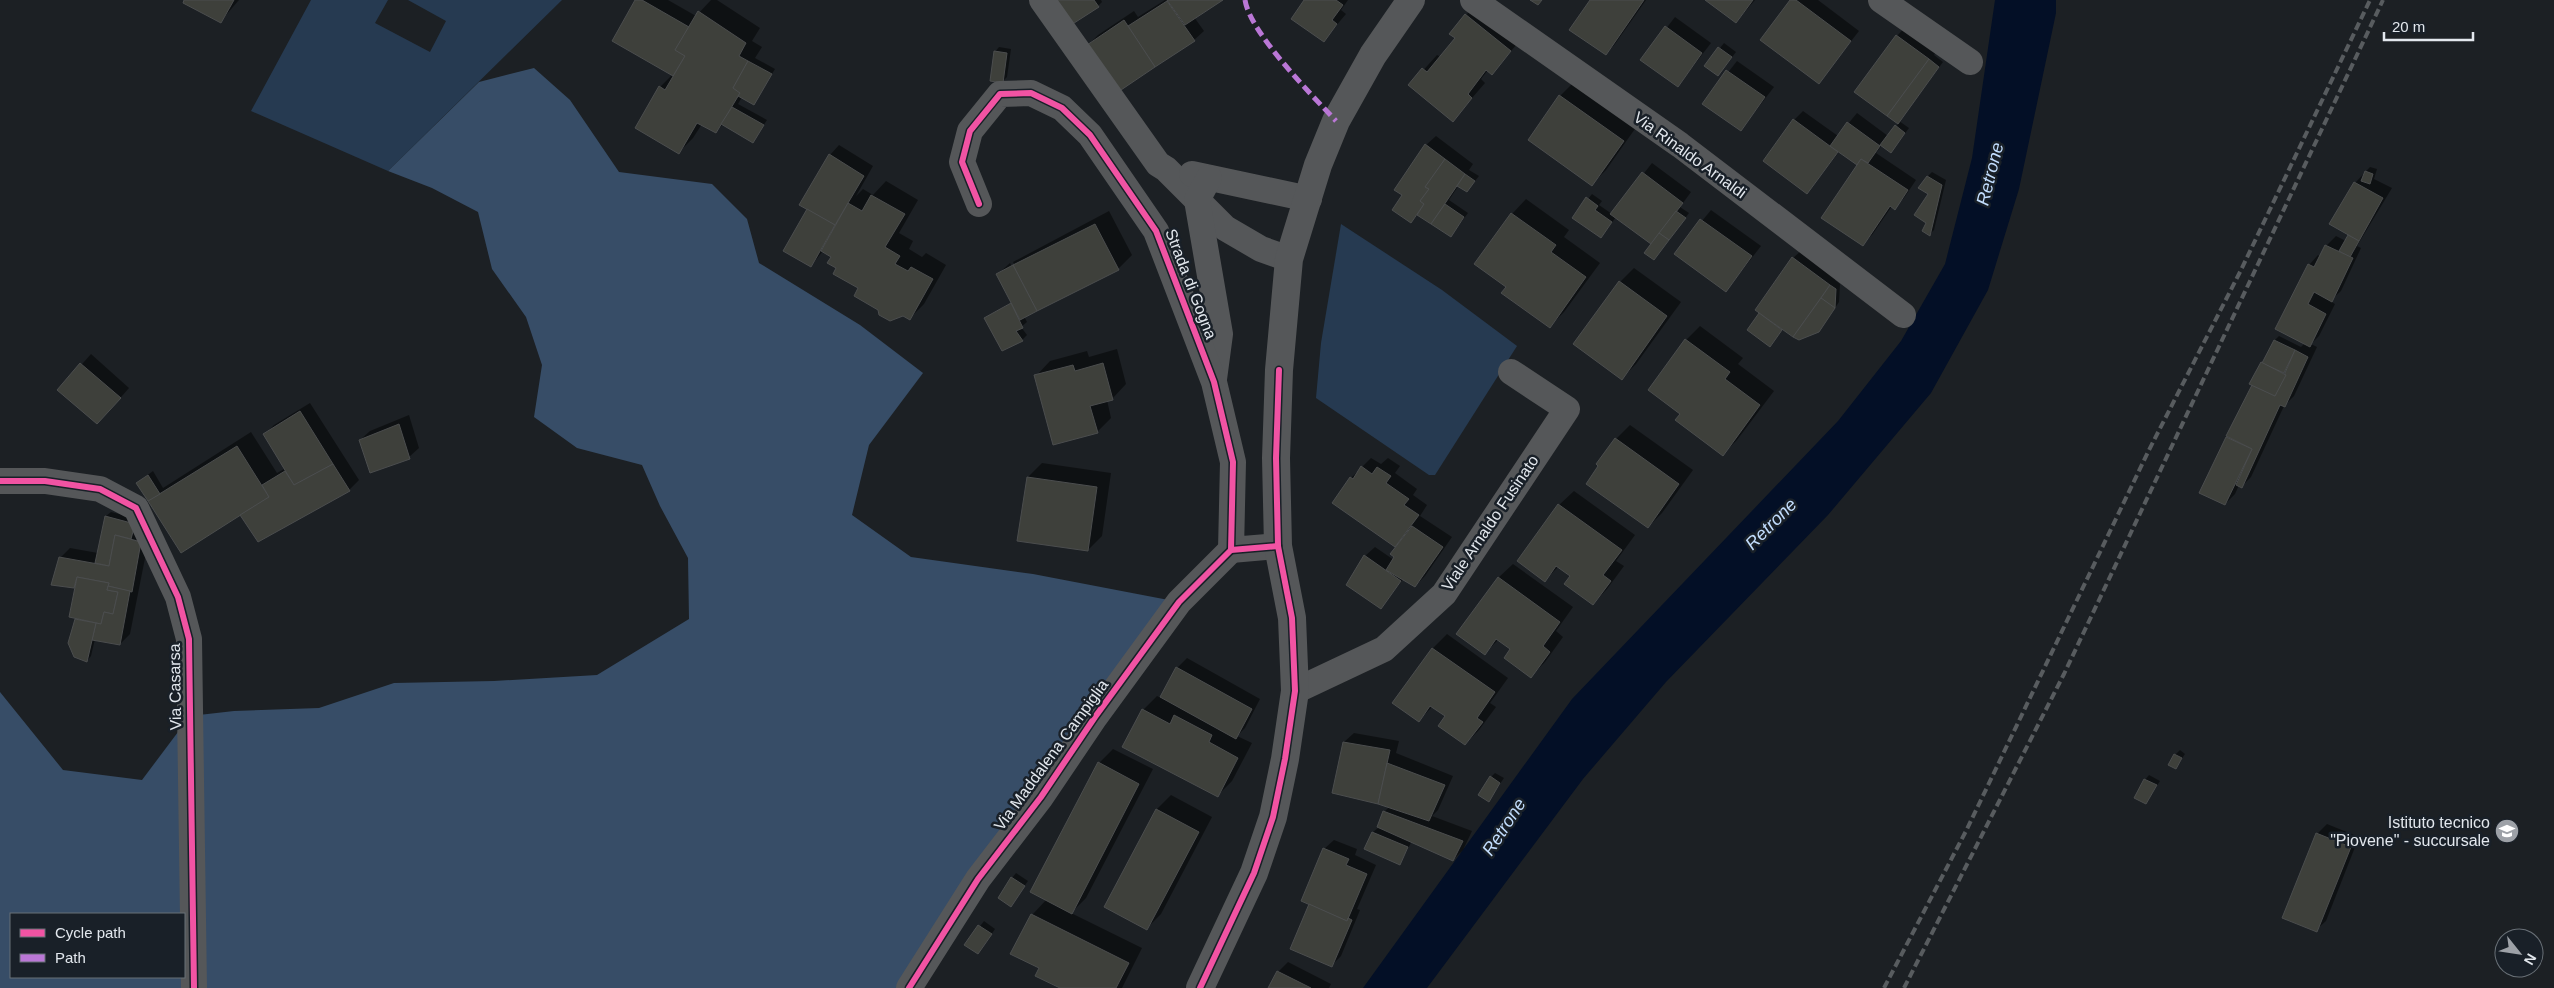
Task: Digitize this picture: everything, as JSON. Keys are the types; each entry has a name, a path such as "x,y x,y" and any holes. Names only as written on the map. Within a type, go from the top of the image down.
{"street":[{"path":"1042,0 1158,164 1203,189 1309,198"},
{"path":"1200,988 1254,873 1273,817 1285,759 1295,691 1292,618 1278,546 1276,458 1279,370 1289,259 1318,165 1336,121 1373,55 1411,0"},
{"name":"Via Rinaldo Arnaldi","path":"1473,0 1680,146 1903,315"},
{"path":"1881,0 1970,62"},
{"name":"Strada di Gogna","path":"979,204 962,162 970,131 1000,94 1031,93 1062,108 1090,135 1156,231 1214,382 1233,462 1231,550"},
{"path":"1203,189 1225,228 1261,249 1289,259"},
{"name":"Strada di Gogna","path":"1203,189 1220,334 1214,382"},
{"name":"Viale Arnaldo Fusinato","path":"1295,691 1384,649 1444,594 1567,409 1511,372"},
{"name":"Via Casarsa","path":"0,482 45,481 100,489 136,508 178,597 189,639 194,988"},
{"path":"1231,550 1278,546"},
{"name":"Via Maddalena Campiglia","path":"909,988 978,879 1041,797 1095,718 1180,602 1231,550"}],"shaded area":[{"path":"311,0 388,0 375,23 430,52 446,21 408,0 562,0 388,171 251,111"},
{"path":"534,68 570,100 619,172 712,184 747,219 759,263 860,325 923,373 869,445 852,515 911,557 1033,574 1179,602 909,988 0,988 0,692 63,770 142,780 190,716 234,711 319,708 394,683 494,681 597,675 689,619 688,558 660,506 642,465 577,448 534,417 542,365 526,317 492,269 478,212 432,188 388,171 479,82"},
{"path":"1341,224 1442,290 1517,346 1435,475 1429,475 1316,398 1321,343"}],"water":[{"name":"Retrone","path":"1995,0 2056,0 2056,13 2019,189 1988,290 1931,393 1828,515 1666,682 1583,779 1427,988 1363,988 1572,699 1838,421 1901,341 1945,264 1972,158"}],"building":[{"path":"184,0 234,0 221,23 183,3"},
{"path":"635,0 642,0 689,27 675,50 685,56 673,76 612,41"},
{"path":"1055,0 1094,0 1099,7 1071,25"},
{"path":"1167,0 1223,0 1185,25"},
{"path":"1304,0 1336,0 1343,5 1332,20 1337,24 1324,42 1291,19"},
{"path":"1530,0 1542,0 1538,5"},
{"path":"1590,0 1644,0 1606,55 1569,30"},
{"path":"1705,0 1753,0 1736,23"},
{"path":"1790,0 1796,0 1851,41 1819,84 1760,40"},
{"path":"1167,1 1195,41 1155,67 1128,26"},
{"path":"698,11 746,43 739,56 748,61 733,88 740,93 716,133 697,123 679,154 635,128 659,86 665,90 685,56 675,50"},
{"path":"1465,14 1511,51 1492,75 1486,70 1468,94 1472,98 1453,122 1408,85 1422,68 1427,72 1455,38 1449,34"},
{"path":"1124,20 1155,67 1118,92 1087,45"},
{"path":"1665,26 1702,53 1678,87 1640,60"},
{"path":"1896,35 1929,59 1887,116 1854,92"},
{"path":"1718,47 1732,57 1718,76 1704,66"},
{"path":"994,51 1007,53 1003,83 990,81"},
{"path":"1929,59 1939,67 1898,124 1887,116"},
{"path":"748,61 772,74 754,105 738,96 740,93 733,88"},
{"path":"1726,70 1765,97 1741,131 1702,104"},
{"path":"1559,95 1624,141 1592,186 1528,140"},
{"path":"732,107 764,125 753,143 721,124"},
{"path":"1793,119 1838,152 1807,194 1763,161"},
{"path":"1847,122 1880,146 1868,163 1861,159 1857,165 1830,146"},
{"path":"1895,125 1905,133 1891,153 1880,145"},
{"path":"1425,144 1445,159 1425,187 1429,189 1420,201 1424,204 1411,223 1392,210 1402,195 1394,190"},
{"path":"829,154 864,176 835,225 799,205"},
{"path":"1445,159 1465,174 1431,224 1417,215 1424,204 1420,201 1429,189 1425,187"},
{"path":"1861,159 1908,190 1895,210 1890,206 1863,246 1821,218"},
{"path":"2365,171 2373,174 2370,184 2361,181"},
{"path":"1642,172 1683,203 1651,244 1610,214"},
{"path":"1465,174 1475,181 1467,192 1457,186"},
{"path":"1927,176 1942,185 1930,236 1922,231 1926,223 1914,215 1928,194 1918,188"},
{"path":"2354,182 2383,198 2359,241 2329,224"},
{"path":"871,195 905,214 885,247 900,256 895,264 908,271 911,267 933,279 910,320 903,316 890,321 879,315 878,310 854,296 858,288 833,274 836,268 827,263 831,257 821,251 848,203 862,211"},
{"path":"1586,197 1598,206 1595,210 1612,222 1601,238 1572,218"},
{"path":"1445,204 1464,217 1451,237 1431,224"},
{"path":"807,209 835,225 811,267 783,251"},
{"path":"1676,211 1686,218 1669,240 1659,233"},
{"path":"1511,213 1556,245 1551,252 1586,277 1550,328 1501,293 1506,287 1474,264"},
{"path":"1700,219 1752,256 1726,292 1674,254"},
{"path":"1095,224 1119,270 1037,311 1013,265"},
{"path":"1659,233 1669,240 1654,260 1644,253"},
{"path":"2348,235 2359,241 2350,257 2339,251"},
{"path":"2325,245 2353,258 2332,302 2314,292 2308,304 2326,314 2310,347 2275,329 2308,264 2314,267"},
{"path":"1792,257 1830,285 1793,337 1755,310"},
{"path":"1013,265 1037,311 1020,320 996,274"},
{"path":"1619,281 1667,316 1622,380 1573,344"},
{"path":"1830,285 1836,289 1835,308 1821,298"},
{"path":"1821,298 1835,308 1819,332 1799,340 1793,337"},
{"path":"1011,303 1023,328 1016,331 1023,341 1002,351 984,318"},
{"path":"1759,313 1782,330 1770,347 1747,330"},
{"path":"1685,339 1730,372 1725,379 1760,405 1723,456 1675,420 1680,414 1648,390"},
{"path":"2274,340 2295,350 2284,373 2262,363"},
{"path":"2295,350 2308,357 2285,407 2280,405 2242,488 2236,485 2252,449 2226,436 2252,385 2275,396"},
{"path":"2261,362 2286,375 2275,396 2249,384"},
{"path":"80,363 121,398 97,424 57,390"},
{"path":"1103,363 1113,400 1090,406 1098,433 1053,445 1034,375 1073,365 1075,371"},
{"path":"300,411 333,464 294,485 263,434"},
{"path":"399,424 410,459 370,473 359,440"},
{"path":"2226,437 2252,449 2225,505 2199,493"},
{"path":"1615,438 1679,484 1648,528 1586,484 1598,466 1596,464"},
{"path":"237,446 269,497 181,553 148,501"},
{"path":"333,464 350,491 258,542 240,515 269,497 262,485 285,471 294,485"},
{"path":"1361,466 1372,474 1377,467 1391,476 1386,483 1409,499 1404,505 1419,515 1395,547 1332,503 1350,477 1353,479"},
{"path":"148,475 160,494 148,501 136,483"},
{"path":"1027,477 1097,487 1088,551 1017,541"},
{"path":"1558,504 1622,550 1603,575 1611,581 1593,605 1564,584 1570,576 1556,566 1545,582 1517,561"},
{"path":"105,516 135,524 131,539 115,535 109,566 95,563"},
{"path":"1412,526 1443,547 1415,587 1386,570 1394,557 1390,554"},
{"path":"115,535 141,542 132,592 108,586 109,583 77,577 74,588 51,585 59,557 109,566"},
{"path":"1364,555 1401,581 1381,609 1346,585"},
{"path":"77,577 109,583 107,590 118,592 113,614 104,612 101,624 69,617"},
{"path":"1498,577 1560,622 1543,646 1550,652 1531,678 1504,658 1510,649 1496,639 1485,655 1456,634"},
{"path":"108,586 130,591 120,645 92,640 96,623 101,624 104,612 113,614 118,592 107,590"},
{"path":"75,619 96,623 87,662 74,657 68,643"},
{"path":"1432,648 1495,692 1477,718 1483,722 1465,745 1438,726 1445,716 1430,706 1419,722 1392,703"},
{"path":"1176,667 1252,709 1236,739 1160,697"},
{"path":"1142,709 1170,724 1174,715 1212,735 1209,742 1238,758 1218,797 1122,747"},
{"path":"1343,742 1390,750 1378,804 1332,793"},
{"path":"2174,754 2182,758 2176,769 2168,765"},
{"path":"1098,762 1139,784 1072,914 1030,892"},
{"path":"1387,763 1445,785 1429,821 1378,804"},
{"path":"1490,776 1500,783 1489,802 1478,795"},
{"path":"2144,779 2157,785 2146,804 2134,798"},
{"path":"1156,809 1199,832 1147,930 1104,907"},
{"path":"1383,811 1463,841 1453,861 1377,827"},
{"path":"1372,832 1408,847 1400,865 1364,849"},
{"path":"2316,833 2351,847 2317,932 2282,918"},
{"path":"1323,848 1349,859 1346,865 1367,874 1347,921 1301,901"},
{"path":"1011,877 1025,886 1011,907 998,898"},
{"path":"1309,904 1347,921 1348,918 1352,920 1332,967 1290,949"},
{"path":"1031,914 1129,963 1116,988 1060,988 1035,976 1039,968 1010,954"},
{"path":"978,925 992,934 978,954 964,945"},
{"path":"1277,971 1311,988 1268,988"}],"railway":[{"path":"1884,988 1967,829 2149,450 2241,270 2370,0"},
{"path":"1904,988 2064,674 2383,0"}],"marked path":[{"path":"1245,0 1249,14 1270,46 1336,121"}],"cycle path":[{"path":"979,204 962,162 970,131 1000,94 1031,93 1062,108 1090,135 1156,231 1214,382 1233,462 1231,550 1278,546"},
{"path":"1200,988 1254,873 1273,817 1285,759 1295,691 1292,618 1278,546 1276,458 1279,370"},
{"path":"0,481 45,481 100,489 136,508 178,597 189,639 194,988"},
{"path":"909,988 978,879 1041,797 1095,717 1179,602 1231,550"}],"place":[{"name":"Istituto tecnico \"Piovene\" - succursale","path":"2507,831"}]}
